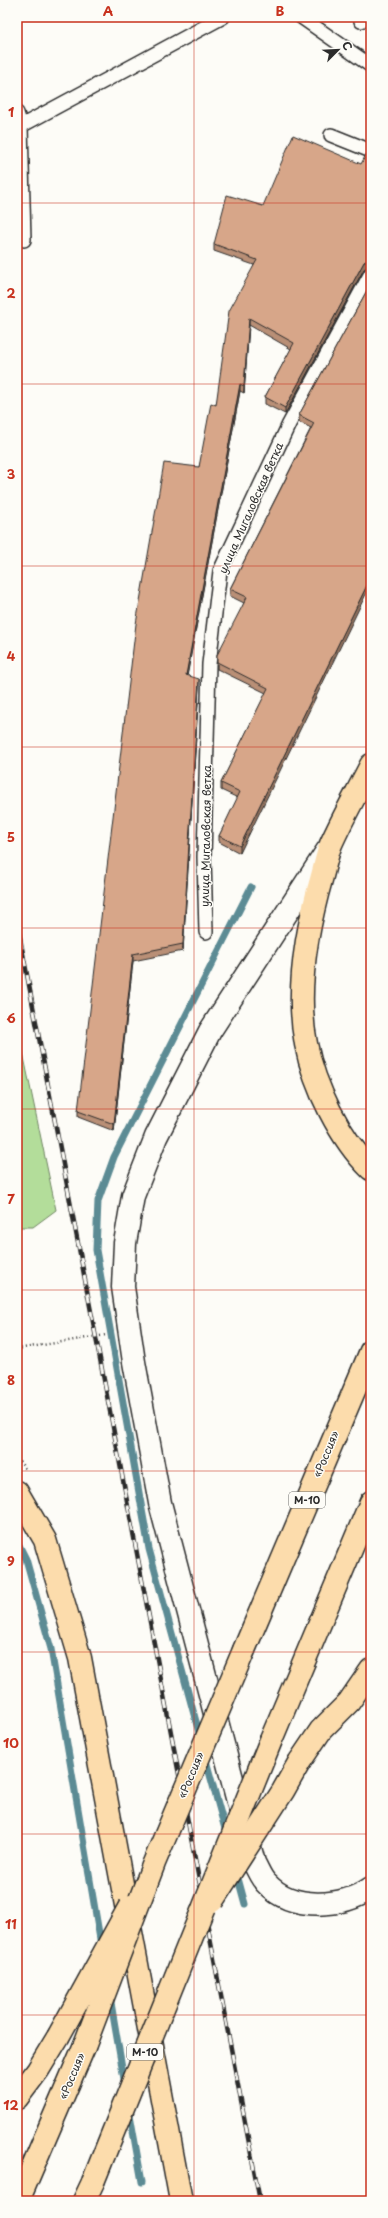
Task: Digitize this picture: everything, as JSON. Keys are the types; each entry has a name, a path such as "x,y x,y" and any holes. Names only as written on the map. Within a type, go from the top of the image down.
{"main road":[{"path":"371,765 331,845 307,936 302,999 306,1043 318,1083 334,1118 350,1144 371,1169"},
{"name":"«Россия»","path":"18,2201 84,2047 154,1863 371,1351"},
{"path":"17,1492 46,1540 80,1658 181,2201"},
{"name":"М-10","path":"89,2192 271,1740 371,1502"},
{"path":"198,1922 321,1730 349,1702 371,1670"},
{"path":"17,2098 38,2070 58,2037 154,1863"}],"street":[{"path":"331,845 210,1031 156,1137 133,1196 125,1243 123,1287 134,1362 160,1503 254,1863 266,1884 282,1896 298,1902 315,1903 334,1901 371,1888"}],"lane":[{"path":"21,126 223,17"},
{"path":"301,17 371,66"},
{"path":"17,113 21,126 24,240"},
{"path":"331,135 371,151"},
{"name":"улица Мигаловская ветка","path":"206,932 204,857 209,664 220,571 289,424 371,273"}],"path":[{"path":"17,1349 105,1336"}],"green space":[{"path":"17,1024 56,1210 33,1227 17,1227"}],"building":[{"path":"293,135 361,164 367,153 371,155 371,258 364,262 285,408 265,397 294,343 249,318 244,386 240,384 186,675 199,679 183,944 133,954 114,1124 78,1111 136,624 164,463 199,467 211,403 216,405 229,311 257,260 214,244 227,195 263,206"},
{"path":"371,283 371,577 240,846 219,836 240,792 221,783 268,688 217,662 217,655 247,597 230,589 314,423 299,415"}],"waterway":[{"path":"201,1740 149,1549 96,1250 98,1201 114,1157 251,887"},
{"path":"17,1541 26,1559 51,1649 101,1945"},
{"path":"205,1757 227,1836"},
{"path":"236,1871 245,1904"},
{"path":"110,1997 125,2085"},
{"path":"129,2109 142,2182"}],"railway":[{"path":"17,922 260,2201"}]}
